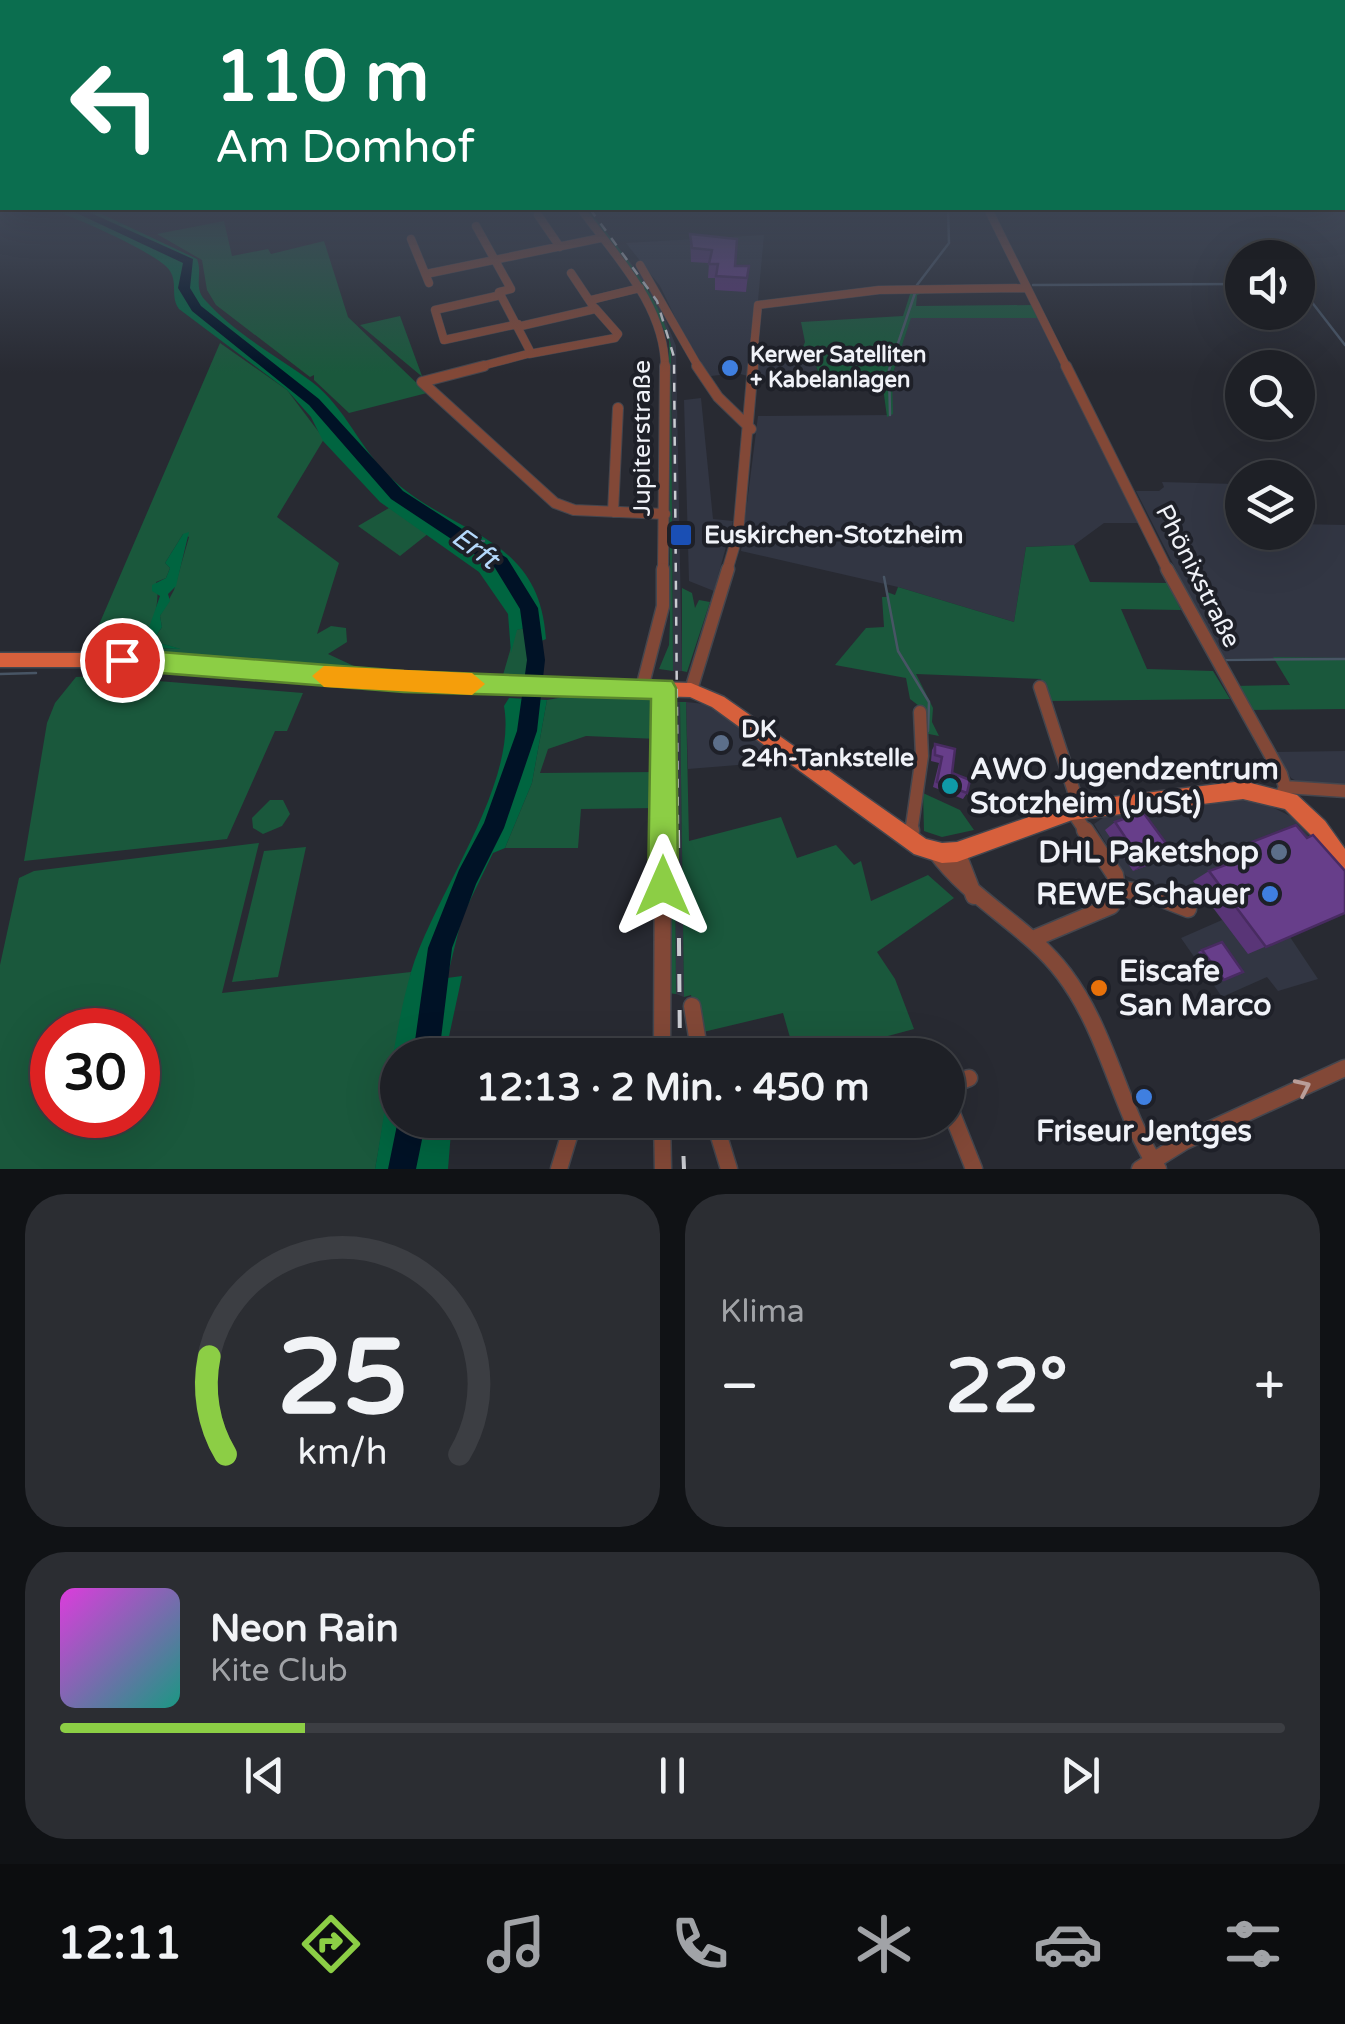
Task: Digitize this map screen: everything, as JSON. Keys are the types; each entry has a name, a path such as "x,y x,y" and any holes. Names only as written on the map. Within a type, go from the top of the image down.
{"main road":[{"path":"0,660 122,660 404,682 691,690 718,702 910,838 947,852 1076,811 1235,791 1283,792"},
{"name":"Phönixstraße","path":"1283,792 1312,820 1345,865"}],"street":[{"path":"422,264 428,278 481,264"},
{"path":"496,264 511,289 500,292 501,295"},
{"name":"Jupiterstraße","path":"621,264 657,318 665,346 662,618 642,688"},
{"name":"Phönixstraße","path":"1015,264 1210,656 1283,792"},
{"path":"640,265 667,302 689,354 750,429"},
{"path":"571,274 618,334 615,338 530,354 422,382 555,503 568,509 664,514"},
{"path":"501,295 434,310 444,340 519,325 640,288"},
{"path":"691,690 738,534 758,305 916,290 1027,288"},
{"path":"501,295 530,354"},
{"path":"614,512 618,408"},
{"path":"1034,938 1112,906 1119,890 1076,811 1040,687"},
{"path":"662,1038 664,688"},
{"path":"910,838 922,756 920,712"},
{"path":"1283,792 1345,791"},
{"path":"947,852 959,886 1017,932 1034,938 1077,992 1150,1166 1185,1140 1345,1068"},
{"path":"1119,890 1147,893 1188,909"},
{"path":"692,1006 697,1038"},
{"path":"965,1080 969,1078"},
{"path":"560,1169 569,1138"},
{"path":"663,1138 664,1169"},
{"path":"719,1138 728,1169"},
{"path":"962,1138 974,1169"}],"shaded area":[{"path":"629,264 654,292 676,346 682,671 673,671 671,344 649,291"},
{"path":"642,264 761,264 751,377 737,373 711,376 690,348 660,286"},
{"path":"911,317 1039,318 1139,523 1104,523 1074,545 1026,547 1014,622 898,587 741,551 758,416 892,415 892,376"},
{"path":"758,354 800,354 815,363 821,380 757,379"},
{"path":"701,398 713,519 733,521 714,591 689,581 684,400"},
{"path":"1162,482 1225,484 1225,550 1315,550 1315,524 1345,525 1345,658 1221,658 1136,491 1159,491 1164,487"},
{"path":"673,702 680,702 684,997 676,994"},
{"path":"686,702 705,704 772,750 749,756 750,764 688,769"},
{"path":"1345,751 1345,786 1306,786 1291,778 1275,752"},
{"path":"1235,800 1264,803 1294,818 1345,880 1290,937 1318,979 1278,991 1267,977 1222,997 1181,938 1222,920 1195,884 1166,892 1126,876 1094,824 1104,817"}],"green space":[{"path":"163,264 198,264 205,300 243,334 324,392 390,477 510,557 528,577 540,604 546,639 539,642 529,627 517,630 511,653 508,614 479,572 380,502 323,441 311,417 287,390 179,309 172,276"},
{"path":"203,264 331,264 348,317 427,393 349,413 314,380 314,375 310,377 216,305 207,290"},
{"path":"624,264 630,264 657,307 671,344 673,671 659,669 669,645 670,621 669,341 650,299"},
{"path":"911,291 927,292 917,295 916,306 1032,305 1039,318 911,318 892,376 893,414 887,417 882,380 821,380 815,363 800,354 805,342 801,322 903,316"},
{"path":"400,316 422,376 425,379 360,325"},
{"path":"220,343 287,390 324,439 277,517 339,563 317,634 331,626 346,628 347,642 328,654 356,667 337,673 107,654 89,648","holes":["183,534 189,537 174,590 160,616 162,627 153,641 180,649 120,647 117,643 138,643 148,631 156,606 156,582 166,578 170,568 165,563"]},
{"path":"389,508 429,533 400,556 358,526"},
{"path":"189,532 176,586 168,594 170,601 160,616 162,627 153,641 181,649 120,647 115,643 138,643 146,636 160,596 152,591 152,585 166,578 170,568 165,563 183,534"},
{"path":"1074,545 1090,582 1168,583 1181,610 1121,609 1147,669 1213,671 1230,699 1048,701 1041,679 916,674 933,708 932,722 939,736 924,733 923,709 910,699 906,678 835,665 866,628 884,627 882,597 888,597 887,592 895,595 898,587 1014,622 1026,547"},
{"path":"682,588 692,593 695,608 699,600 710,602 687,672 682,671"},
{"path":"529,627 529,678 426,678 503,675 516,630"},
{"path":"1273,657 1345,658 1345,709 1248,710 1234,686 1290,685"},
{"path":"76,677 303,693 287,731 275,731 227,839 24,861 47,723 55,703"},
{"path":"581,694 650,696 658,700 658,739 586,736 548,749 540,773 657,772 657,808 581,809 578,848 505,848 532,783 547,700"},
{"path":"509,698 547,700 532,783 505,848 493,853 462,917 447,978 462,976 449,1038 396,1038 422,942 487,805 499,770 505,737 504,706"},
{"path":"669,701 673,702 674,712 676,994 668,993"},
{"path":"680,702 686,702 689,841 781,817 797,858 836,845 854,865 861,861 871,901 928,875 954,898 877,952 895,979 914,1029 880,1038 790,1038 783,1013 699,1033 691,995 684,997"},
{"path":"923,793 960,810 974,830 942,837 924,831"},
{"path":"270,800 283,800 290,814 282,826 263,834 253,828 252,818"},
{"path":"259,843 222,993 411,972 399,1038 380,1038 381,1138 375,1169 0,1169 0,965 19,878 34,871"},
{"path":"306,847 278,977 232,982 264,851"},
{"path":"380,1138 451,1138 448,1169 375,1169"}],"building":[{"path":"709,264 735,264 749,266 747,278 716,276 718,264"},
{"path":"935,744 955,749 952,773 970,780 967,793 937,782 942,757 935,755"},
{"path":"1143,812 1173,853 1143,864 1115,822"},
{"name":"REWE Schauer","path":"1296,825 1307,838 1313,835 1345,871 1345,913 1266,947 1209,871 1247,857 1239,847"},
{"path":"1222,942 1243,972 1224,980 1202,950"}],"waterway":[{"name":"Erft","path":"189,264 184,288 196,308 314,402 397,495 501,563 529,608 536,660 527,731 493,828 467,878 440,948 428,1038"},
{"path":"917,285 933,264"},
{"path":"1033,285 1225,284"},
{"path":"890,415 889,370 915,293"},
{"path":"1315,306 1345,345"},
{"name":"Erft","path":"473,542 484,541"},
{"path":"884,577 898,651 929,702 928,731"},
{"path":"1222,660 1345,659"},
{"path":"0,674 36,673"},
{"name":"Erft","path":"402,1169 408,1138"}],"railway":[{"path":"630,264 657,301 674,357 678,833"},
{"path":"678,830 680,1038"},
{"path":"683,1138 684,1169"}],"slow traffic":[{"path":"324,676 472,684"}],"place":[{"name":"Kerwer Satelliten + Kabelanlagen","path":"730,368"},
{"name":"Euskirchen-Stotzheim","path":"681,535"},
{"name":"DK 24h-Tankstelle","path":"721,743"},
{"name":"AWO Jugendzentrum Stotzheim (JuSt)","path":"950,786"},
{"name":"DHL Paketshop","path":"1279,852"},
{"name":"REWE Schauer","path":"1270,894"},
{"name":"Eiscafe San Marco","path":"1099,988"},
{"name":"Friseur Jentges","path":"1144,1097"}],"route":[{"path":"122,660 404,682 664,688 663,886"}]}
